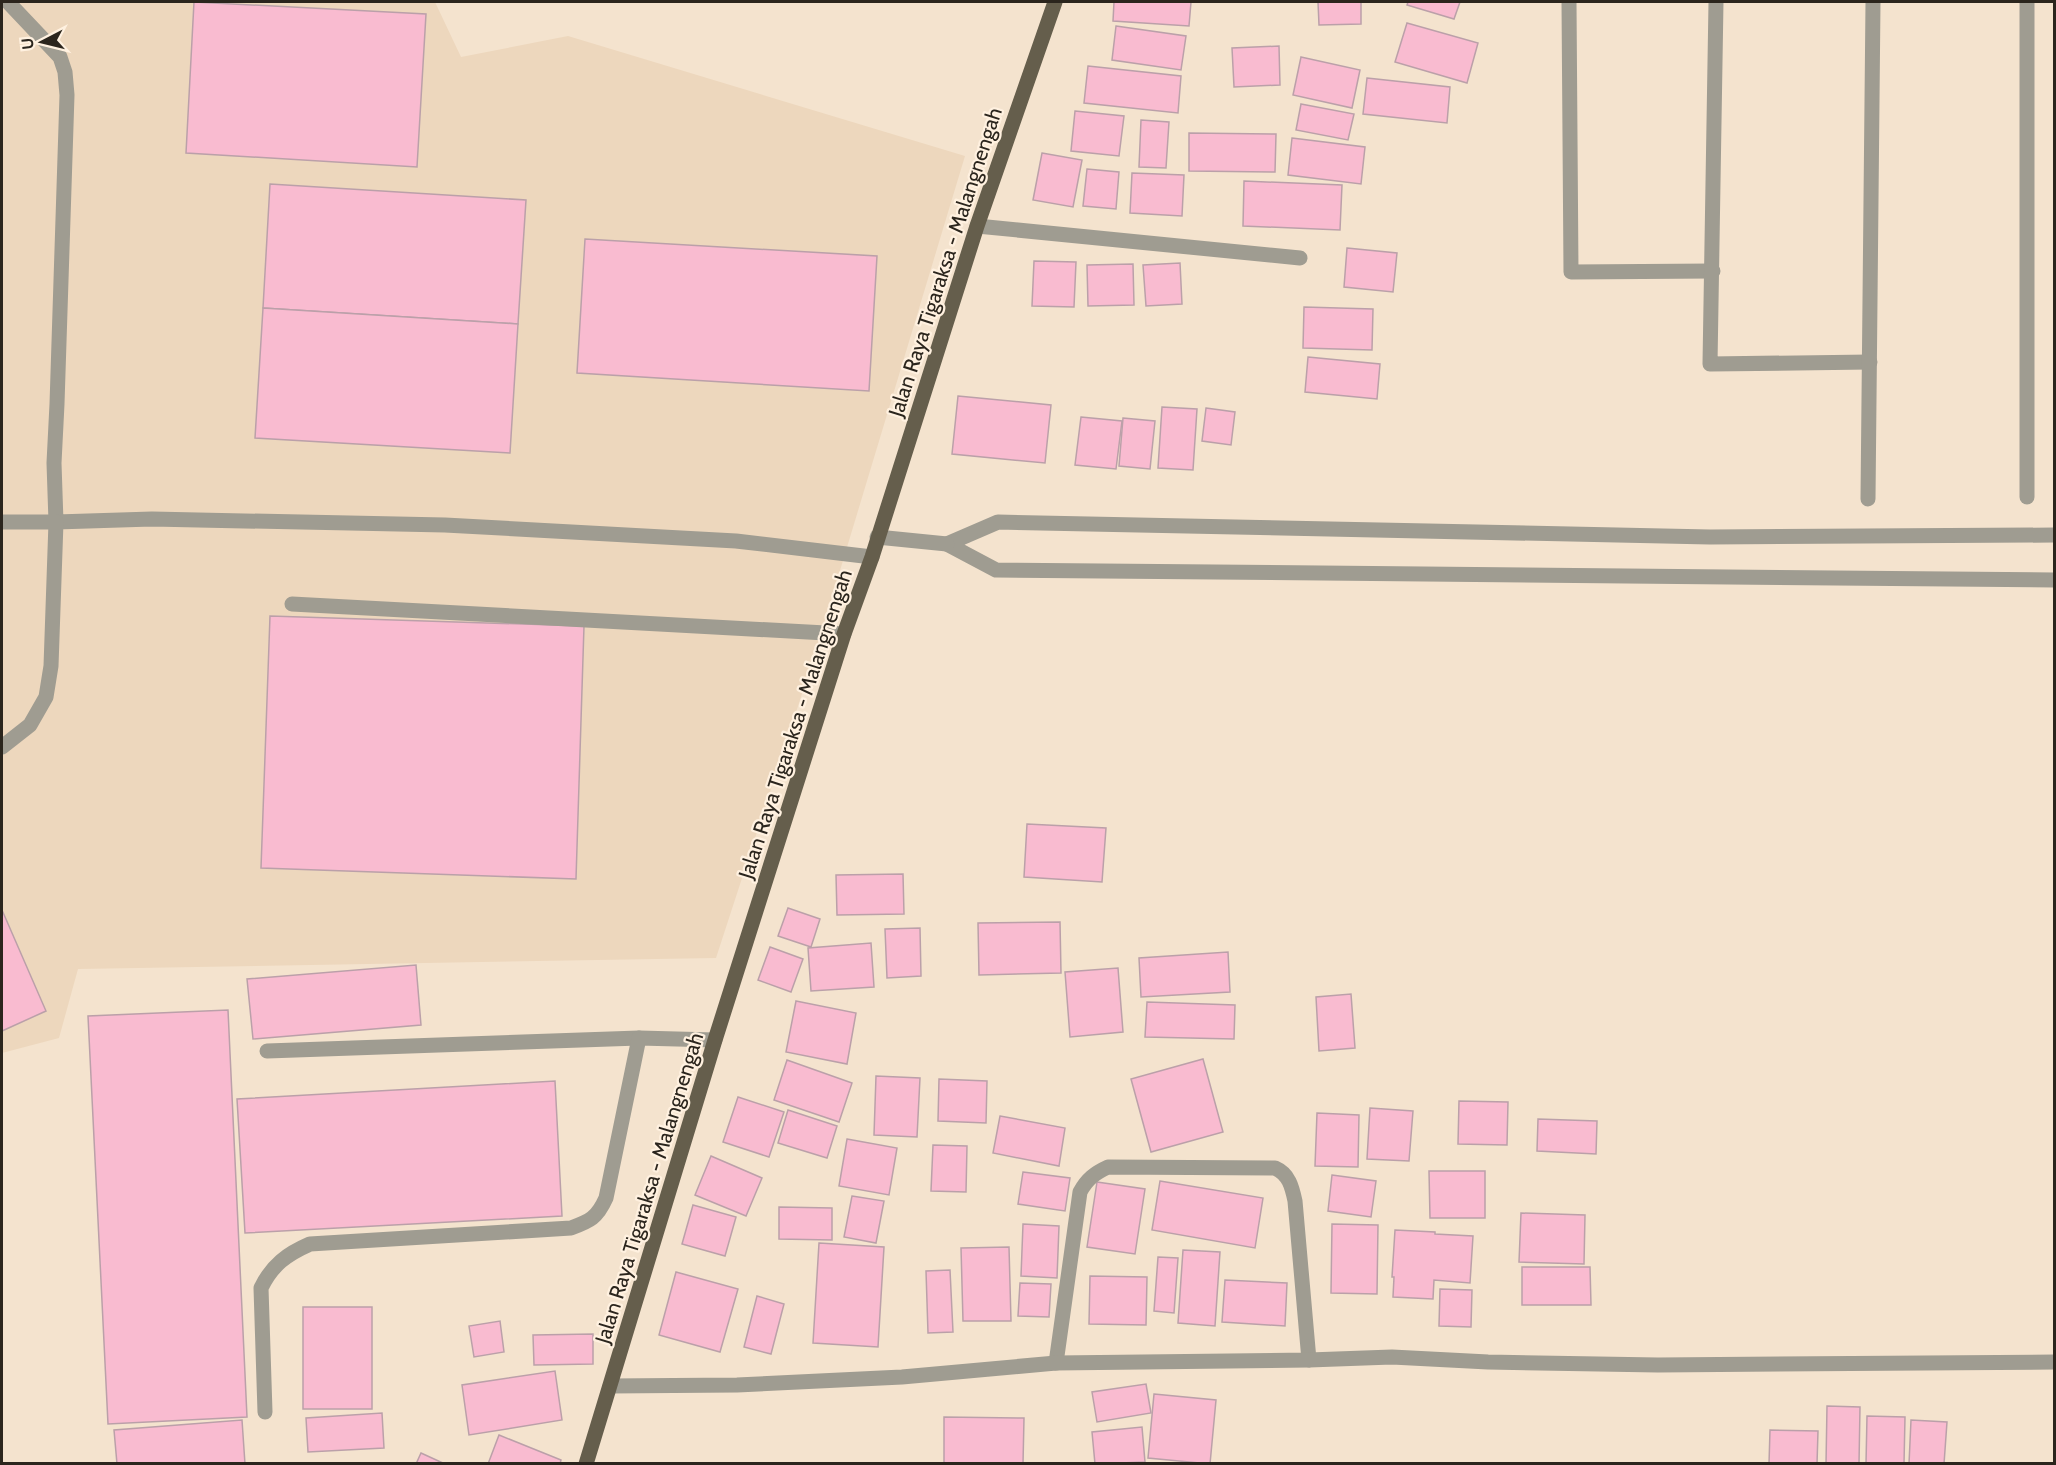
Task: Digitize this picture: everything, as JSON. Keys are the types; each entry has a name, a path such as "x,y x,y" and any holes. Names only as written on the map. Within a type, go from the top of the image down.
{"main road":[{"name":"Jalan Raya Tigaraksa - Malangnengah","path":"586,1464 715,1040 844,634 872,557 977,226 1055,2"}],"street":[{"path":"2,747 30,725 46,697 51,666 57,522 54,463 67,95 65,72 60,57 8,2"},
{"path":"1569,2 1571,272 1713,271"},
{"path":"1716,2 1710,364 1870,362"},
{"path":"1868,499 1873,2"},
{"path":"2027,2 2028,497"},
{"path":"977,226 1300,258"},
{"path":"2,522 152,519 445,525 736,541 872,557"},
{"path":"947,544 998,522 1710,537 2055,535"},
{"path":"878,537 947,544 996,570 2055,580"},
{"path":"292,604 844,634"},
{"path":"267,1051 639,1038 715,1040"},
{"path":"265,1412 261,1288 268,1274 278,1262 291,1252 310,1244 571,1228 588,1222 599,1213 606,1198 639,1038"},
{"path":"1056,1363 1080,1192 1086,1181 1108,1167 1275,1168 1283,1171 1292,1187 1295,1201 1309,1360"},
{"path":"610,1386 760,1384 902,1377 1056,1363 1392,1357 1488,1362 1658,1365 2055,1362"}],"shaded area":[{"path":"2,2 435,2 461,57 568,36 965,156 813,660 716,958 78,969 59,1038 2,1053"}],"building":[{"path":"194,2 426,14 417,167 186,153"},
{"path":"1114,2 1191,2 1189,26 1113,21"},
{"path":"1318,2 1361,2 1361,24 1319,25"},
{"path":"1408,2 1460,2 1454,19 1407,5"},
{"path":"1407,23 1478,43 1467,83 1395,62"},
{"path":"1116,26 1186,36 1181,70 1112,60"},
{"path":"1279,46 1280,85 1234,87 1232,48"},
{"path":"1301,57 1360,70 1352,108 1293,95"},
{"path":"1088,66 1181,76 1178,113 1084,103"},
{"path":"1367,78 1450,87 1447,123 1363,114"},
{"path":"1301,104 1354,114 1348,140 1296,130"},
{"path":"1075,111 1124,116 1119,156 1071,151"},
{"path":"1141,120 1169,122 1166,168 1139,167"},
{"path":"1189,133 1276,134 1275,172 1189,171"},
{"path":"1292,138 1365,147 1361,184 1288,175"},
{"path":"1042,153 1082,160 1073,207 1033,200"},
{"path":"1087,169 1119,172 1116,209 1083,206"},
{"path":"1132,173 1184,175 1182,216 1130,213"},
{"path":"1244,181 1342,185 1340,230 1243,226"},
{"path":"270,184 526,200 518,324 263,308"},
{"path":"585,239 877,256 869,391 577,373"},
{"path":"1347,248 1397,253 1393,292 1344,287"},
{"path":"1034,261 1076,262 1074,307 1032,306"},
{"path":"1180,263 1182,304 1146,306 1143,265"},
{"path":"1133,264 1134,305 1088,306 1087,265"},
{"path":"1304,307 1373,309 1372,350 1303,348"},
{"path":"263,308 518,324 510,453 255,438"},
{"path":"1308,357 1380,364 1377,399 1305,392"},
{"path":"958,396 1051,405 1045,463 952,454"},
{"path":"1162,407 1197,409 1193,470 1158,468"},
{"path":"1206,408 1235,412 1231,445 1202,441"},
{"path":"1081,417 1122,421 1116,469 1075,465"},
{"path":"1123,418 1155,421 1150,469 1119,466"},
{"path":"270,616 584,626 576,879 261,868"},
{"path":"1027,824 1106,828 1102,882 1024,877"},
{"path":"903,874 904,914 837,915 836,875"},
{"path":"788,908 820,919 811,947 778,936"},
{"path":"2,910 46,1011 2,1031"},
{"path":"1060,922 1061,973 979,975 978,923"},
{"path":"920,928 921,976 887,978 885,929"},
{"path":"871,943 874,987 811,991 808,948"},
{"path":"770,947 803,959 791,992 758,980"},
{"path":"1228,952 1230,992 1141,997 1139,958"},
{"path":"416,965 421,1025 253,1039 247,979"},
{"path":"1118,968 1123,1032 1070,1037 1065,972"},
{"path":"1351,994 1355,1048 1319,1051 1316,997"},
{"path":"796,1001 856,1013 847,1064 786,1052"},
{"path":"1147,1002 1235,1005 1234,1039 1145,1037"},
{"path":"228,1010 247,1417 108,1424 88,1016"},
{"path":"1203,1059 1223,1132 1151,1152 1131,1079"},
{"path":"787,1060 852,1083 839,1122 774,1100"},
{"path":"876,1076 920,1078 917,1137 874,1135"},
{"path":"939,1079 987,1081 986,1123 938,1121"},
{"path":"555,1081 562,1216 245,1233 237,1099"},
{"path":"738,1097 784,1112 769,1157 723,1142"},
{"path":"1459,1101 1508,1102 1507,1145 1458,1144"},
{"path":"1370,1108 1413,1111 1409,1161 1367,1159"},
{"path":"788,1110 837,1126 827,1158 778,1143"},
{"path":"1317,1113 1359,1115 1358,1167 1315,1166"},
{"path":"1000,1116 1065,1128 1059,1166 993,1153"},
{"path":"1538,1119 1597,1121 1596,1154 1537,1151"},
{"path":"847,1139 897,1148 889,1195 839,1186"},
{"path":"933,1145 967,1146 966,1192 931,1191"},
{"path":"711,1156 762,1178 746,1216 695,1195"},
{"path":"1429,1171 1485,1171 1485,1218 1430,1218"},
{"path":"1023,1172 1070,1178 1065,1211 1018,1204"},
{"path":"1332,1175 1376,1181 1371,1217 1328,1211"},
{"path":"1160,1181 1263,1198 1255,1248 1152,1230"},
{"path":"1097,1182 1145,1189 1135,1254 1087,1247"},
{"path":"852,1196 884,1201 876,1243 844,1237"},
{"path":"693,1205 736,1217 725,1256 682,1244"},
{"path":"779,1207 832,1208 832,1240 779,1239"},
{"path":"1521,1213 1585,1215 1584,1264 1519,1262"},
{"path":"1023,1224 1059,1226 1057,1278 1021,1276"},
{"path":"1332,1224 1378,1225 1377,1294 1331,1293"},
{"path":"1395,1230 1473,1236 1470,1283 1434,1280 1433,1299 1393,1297"},
{"path":"819,1243 884,1247 878,1347 813,1343"},
{"path":"1009,1247 1011,1321 963,1321 961,1248"},
{"path":"1183,1250 1220,1252 1215,1326 1178,1323"},
{"path":"1158,1257 1178,1258 1174,1313 1154,1311"},
{"path":"1522,1267 1590,1267 1591,1305 1522,1305"},
{"path":"950,1270 953,1332 928,1333 926,1271"},
{"path":"676,1272 738,1289 720,1352 659,1335"},
{"path":"1090,1276 1147,1277 1146,1325 1089,1324"},
{"path":"1225,1280 1287,1283 1285,1326 1222,1322"},
{"path":"1020,1283 1051,1284 1049,1317 1018,1316"},
{"path":"1440,1289 1472,1290 1471,1327 1439,1326"},
{"path":"757,1296 784,1304 771,1354 744,1347"},
{"path":"303,1307 372,1307 372,1409 303,1409"},
{"path":"500,1321 504,1352 474,1357 469,1326"},
{"path":"593,1334 593,1364 534,1365 533,1335"},
{"path":"555,1371 562,1420 469,1435 462,1385"},
{"path":"1146,1384 1151,1413 1097,1422 1092,1392"},
{"path":"1154,1394 1216,1400 1210,1464 1148,1458"},
{"path":"1827,1406 1860,1407 1859,1464 1826,1464"},
{"path":"382,1413 384,1448 308,1452 306,1418"},
{"path":"1867,1416 1905,1417 1904,1464 1866,1464"},
{"path":"944,1417 1024,1418 1023,1464 944,1463"},
{"path":"242,1420 245,1464 117,1464 114,1430"},
{"path":"1911,1420 1947,1422 1944,1464 1909,1464"},
{"path":"1142,1427 1145,1462 1095,1464 1092,1432"},
{"path":"1770,1430 1818,1431 1817,1464 1769,1464"},
{"path":"499,1435 561,1460 560,1464 488,1464"},
{"path":"421,1453 445,1464 416,1464"}]}
